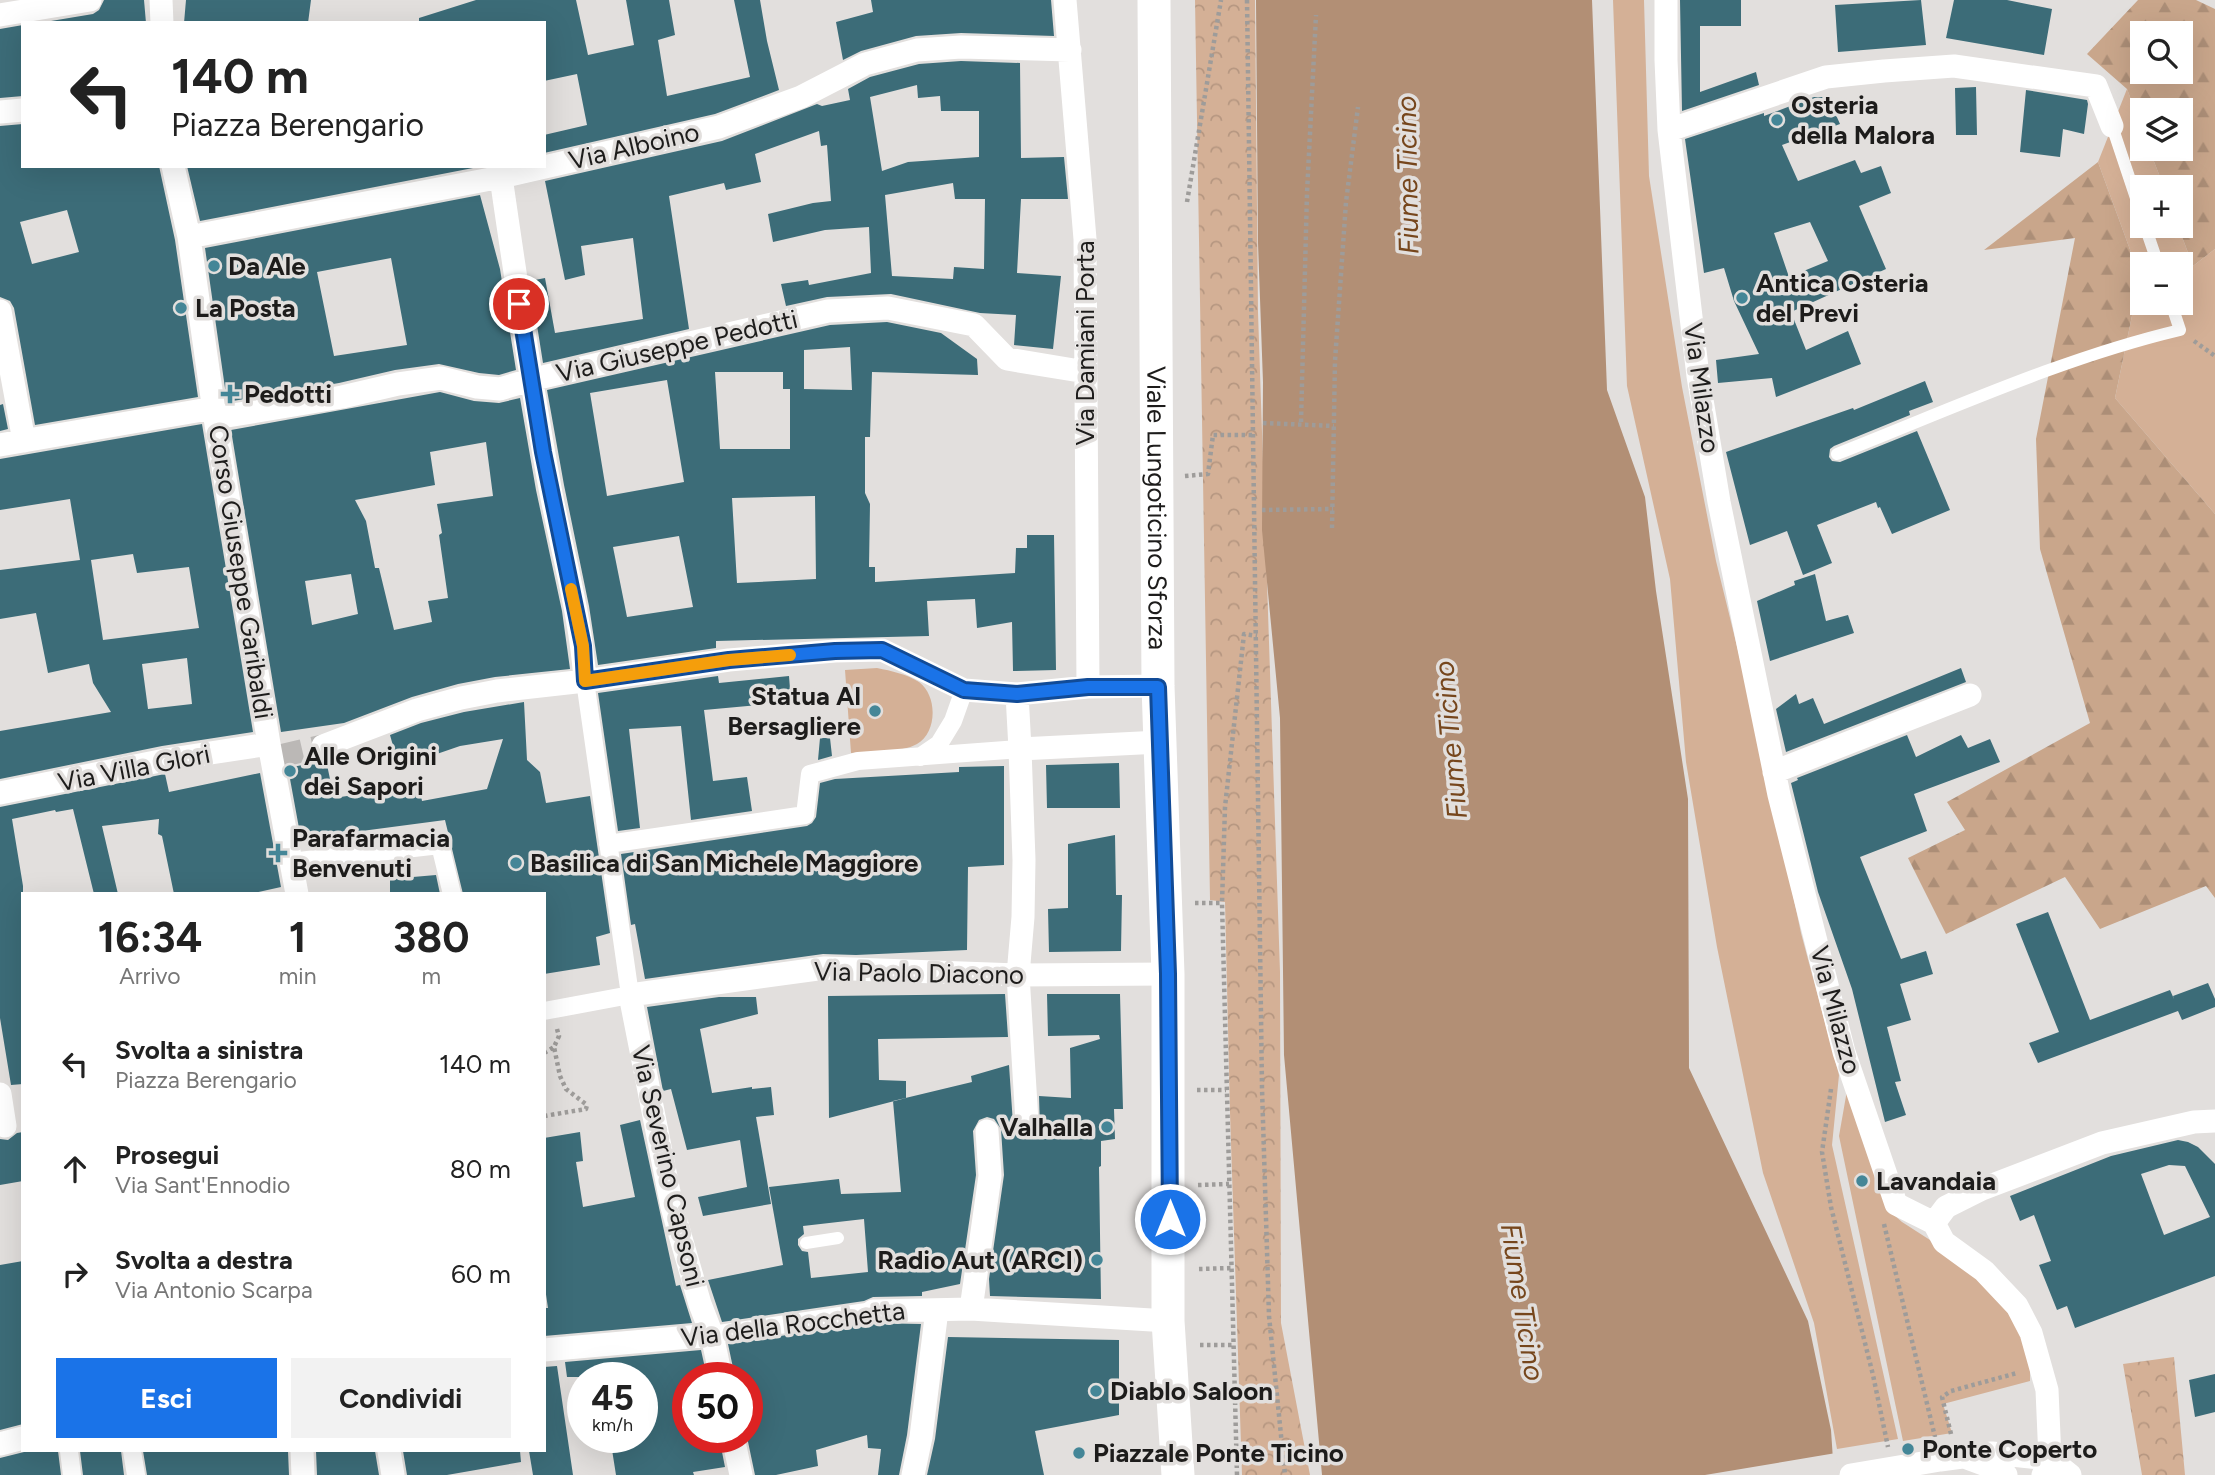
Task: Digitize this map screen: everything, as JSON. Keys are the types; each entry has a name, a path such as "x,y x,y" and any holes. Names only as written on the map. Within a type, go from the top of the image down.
{"main road":[{"name":"Viale Lungoticino Sforza","path":"1154,0 1158,687 1168,974 1168,1321 1178,1475"}],"street":[{"path":"0,15 90,0"},
{"path":"160,0 162,21"},
{"name":"Via Damiani Porta","path":"1065,0 1085,239 1088,687"},
{"name":"Via Milazzo","path":"1666,0 1669,130 1700,388 1719,502 1774,772 1844,1052 1896,1204 1934,1223"},
{"name":"Via Alboino","path":"546,167 719,127 801,97 864,64 918,50 961,47 1070,50"},
{"path":"1669,130 1826,77 1955,66 2096,86 2112,126"},
{"path":"0,112 21,110"},
{"name":"Corso Giuseppe Garibaldi","path":"173,168 189,237 215,413 273,753 290,862 290,892"},
{"name":"Via Alboino","path":"189,237 540,168"},
{"path":"501,177 530,380 583,646 585,681 630,995 549,1010"},
{"name":"Via Giuseppe Pedotti","path":"0,445 342,397 398,384 441,378 477,387 500,389 828,311 888,308 974,326 1007,359 1086,372"},
{"path":"0,310 24,441"},
{"path":"323,746 417,710 497,691 729,660 835,651 882,650 964,690 1017,694 1088,687 1158,687"},
{"path":"920,757 939,744 953,721 964,690"},
{"path":"1017,694 1024,860 1018,975 1027,1122"},
{"path":"1774,772 1970,695"},
{"path":"608,844 804,815 810,774 858,761 1160,742"},
{"name":"Via Villa Glori","path":"0,793 165,760 273,753"},
{"path":"290,862 440,845 452,892"},
{"name":"Via Paolo Diacono","path":"630,995 825,968 1018,975 1168,974"},
{"name":"Via Severino Capsoni","path":"630,995 672,1207 700,1304 712,1335 718,1362"},
{"path":"0,1094 9,1125"},
{"path":"2046,1467 2047,1390 2031,1333 2017,1306 1984,1271 1944,1242 1934,1223 1946,1207 1982,1189 2102,1143 2194,1122 2215,1121"},
{"path":"971,1309 990,1176 987,1131"},
{"name":"Via della Rocchetta","path":"546,1350 712,1335 873,1311 971,1309 1168,1321"},
{"path":"913,1475 937,1310"},
{"path":"0,1444 21,1439"},
{"path":"69,1452 72,1475"},
{"path":"132,1452 136,1475"},
{"path":"302,1452 303,1475"},
{"path":"389,1452 393,1475"},
{"path":"736,1453 741,1475"},
{"path":"1851,1475 1992,1453 2070,1475"},
{"path":"1962,1456 2000,1471 2046,1467"}],"lane":[{"path":"2112,126 2130,180"},
{"path":"1837,454 2049,371 2148,337 2180,330 2175,315"},
{"path":"806,1243 838,1238"}],"path":[{"path":"1187,202 1221,0"},
{"path":"1247,0 1262,1088 1269,1316 1285,1475"},
{"path":"1301,422 1316,15"},
{"path":"1332,528 1335,361 1346,202 1358,107"},
{"path":"2180,330 2215,356"},
{"path":"1263,423 1334,426"},
{"path":"1184,476 1208,474 1213,435 1254,435"},
{"path":"1262,510 1333,509"},
{"path":"1237,1475 1222,903 1225,807 1244,634 1257,636"},
{"path":"546,1052 554,1047 559,1036 549,1010"},
{"path":"546,1116 586,1110 587,1105 566,1089 560,1076 554,1047"},
{"path":"1844,1052 1834,1065 1822,1152 1831,1207 1873,1375 1888,1450"},
{"path":"1196,1090 1227,1090"},
{"path":"1198,1185 1230,1184"},
{"path":"1881,1211 1936,1438 1951,1437 1942,1397 1951,1391 2023,1370"},
{"path":"1199,1269 1231,1268"},
{"path":"1200,1345 1234,1345"}],"green space":[{"path":"1195,0 1255,0 1258,312 1280,972 1281,1323 1310,1475 1242,1475 1225,902 1210,900"},
{"path":"1613,0 1644,0 1649,176 1682,387 1716,561 1761,744 1801,933 1839,1075 1832,1145 1898,1439 1837,1449 1814,1323 1763,1173 1717,947 1686,762 1670,579 1627,386"},
{"path":"2138,0 2196,0 2215,9 2215,249 2193,266 2193,252 2188,252 2182,238 2193,238 2193,175 2159,175 2154,161 2193,161 2193,98 2130,98 2127,89 2087,54"},
{"path":"2127,89 2130,98 2130,161 2154,161 2159,175 2130,175 2130,238 2182,238 2188,252 2131,252 2098,162"},
{"path":"2098,162 2131,252 2130,315 2132,315 2115,398 2215,514 2215,898 2206,886 2100,929 2065,877 1946,934 1908,858 1965,830 1947,802 2090,723 2040,549 2036,439 2075,238 1984,250"},
{"path":"2215,249 2215,514 2115,398 2132,315 2193,315 2193,266"},
{"path":"877,668 909,677 925,688 932,705 931,723 924,739 910,747 851,753 845,670"},
{"path":"1849,1079 1894,1215 1944,1249 2013,1310 2030,1350 2030,1381 1943,1404 1952,1433 1903,1441 1839,1136"},
{"path":"2174,1357 2185,1475 2142,1475 2123,1364"}],"water":[{"name":"Fiume Ticino","path":"1256,0 1592,0 1607,390 1645,497 1656,591 1688,799 1689,1068 1808,1321 1831,1430 1834,1475 1322,1475 1284,1055 1280,718 1262,530 1263,382 1258,243"}],"pier":[{"path":"1836,1453 1838,1475 1705,1475"}],"building":[{"path":"104,0 144,0 146,21 51,21 93,14 99,10"},
{"path":"186,0 311,0 308,21 184,21"},
{"path":"476,0 576,0 588,55 634,45 626,0 669,0 675,35 658,40 667,96 750,77 734,0 760,0 779,90 715,114 546,153 546,135 587,125 577,74 546,81 546,21 419,21 419,18"},
{"path":"871,0 1051,0 1054,36 961,33 916,36 861,51 843,60 836,22 873,12"},
{"path":"1680,0 1741,0 1741,26 1700,26 1700,92 1756,72 1759,85 1682,111"},
{"path":"1921,0 1926,45 1838,52 1835,5"},
{"path":"1954,0 2007,0 2052,9 2044,55 1946,38"},
{"path":"21,25 21,96 0,98 0,29"},
{"path":"961,61 1020,63 1021,158 1064,157 1068,199 1021,199 1017,273 1061,276 1053,349 1014,345 1016,315 980,313 891,294 827,297 786,306 781,284 808,280 809,285 871,273 869,227 825,230 773,242 768,214 831,201 827,145 821,146 819,131 755,154 761,182 726,190 724,183 669,196 689,329 543,363 530,281 545,278 555,333 643,319 633,238 581,246 585,275 565,280 545,181 722,141 817,104 822,106 850,100 848,89 870,77 919,64","holes":["917,85 918,98 940,96 941,111 979,111 979,157 908,162 882,171 870,97","953,183 955,199 985,199 984,269 954,267 953,279 892,276 885,195"]},
{"path":"1976,87 1977,135 1956,135 1955,88"},
{"path":"2026,90 2087,100 2084,134 2063,129 2060,157 2020,152"},
{"path":"1814,97 1828,97 1840,124 1782,145 1798,181 1855,160 1861,173 1881,166 1891,193 1859,206 1886,269 1791,312 1806,350 1848,331 1861,364 1776,397 1772,378 1718,383 1716,360 1759,354 1734,301 1724,268 1704,273 1685,139 1764,113 1764,116","holes":["1810,222 1828,261 1789,277 1774,233"]},
{"path":"21,124 21,168 159,168 175,240 198,397 35,425 14,308 10,301 0,297 0,126","holes":["67,210 79,252 32,264 20,222"]},
{"path":"187,168 473,168 200,221"},
{"path":"480,195 500,269 516,370 499,375 439,364 227,402 205,248","holes":["391,258 407,345 334,356 317,272"]},
{"path":"887,322 941,333 977,359 978,375 872,372 870,437 865,437 865,493 870,504 869,567 875,567 875,582 1015,573 1016,548 1027,548 1027,535 1054,535 1056,670 1013,671 1012,622 977,628 975,599 927,601 929,636 716,641 716,648 598,665 547,390 830,325","holes":["850,347 852,390 802,389 804,350","715,372 783,372 783,389 790,389 790,449 720,449","667,380 684,482 607,496 590,393","815,496 816,579 737,583 732,498","679,536 693,607 627,617 613,547"]},
{"path":"1925,381 1933,402 1909,411 1910,415 1834,446 1830,449 1829,457 1832,461 1840,462 1917,431 1950,510 1892,534 1876,502 1817,525 1832,563 1803,575 1787,531 1750,545 1726,452 1853,408 1854,410"},
{"path":"440,392 474,401 499,403 520,398 536,490 562,611 570,669 458,684 412,697 344,723 281,732 231,430","holes":["486,442 493,496 437,504 448,598 428,601 432,622 394,630 379,568 375,568 366,521 355,500 435,485 430,452","351,574 358,614 312,625 305,581"]},
{"path":"3,404 8,429 0,431 0,405"},
{"path":"202,424 253,732 162,746 0,779 0,731 111,712 93,683 89,664 48,673 36,613 0,619 0,570 80,560 70,499 0,510 0,459","holes":["133,554 137,573 189,567 199,628 103,640 91,560","187,658 192,704 148,709 142,664"]},
{"path":"1815,574 1826,621 1848,615 1854,633 1770,661 1757,601 1795,585 1794,581"},
{"path":"1961,668 1966,682 1786,752 1776,709 1796,694 1799,704 1813,698 1824,724"},
{"path":"718,676 719,683 789,676 791,702 704,710 713,781 747,777 752,811 691,820 681,726 629,729 640,828 618,831 598,693"},
{"path":"524,702 527,760 540,772 546,803 590,796 610,933 596,937 600,965 546,974 546,892 463,892 445,820 301,839 288,768 326,760 334,798 419,785 422,801 487,789 503,739 460,746 399,767 390,735 421,723 464,712"},
{"path":"1907,735 1916,757 1961,735 1968,748 1990,739 2000,762 1914,794 1927,831 1860,857 1901,959 1926,951 1933,974 1900,984 1911,1020 1887,1027 1901,1081 1895,1082 1906,1115 1885,1122 1852,989 1818,892 1791,783 1798,780 1797,778"},
{"path":"820,738 830,738 832,756 818,760"},
{"path":"1119,763 1120,808 1047,808 1046,765"},
{"path":"1004,766 1004,865 968,867 967,950 823,954 645,979 635,924 631,925 621,854 807,826 816,817 820,783 835,779 959,772 959,767"},
{"path":"260,773 281,887 258,892 174,892 162,836 158,834 159,819 102,826 118,892 94,892 73,809 12,819 23,892 21,1084 11,1085 0,1018 0,807 165,774 169,792"},
{"path":"1115,835 1116,895 1122,895 1121,951 1049,952 1048,909 1068,908 1068,844"},
{"path":"436,875 440,892 390,892 390,879"},
{"path":"2048,912 2090,1020 2170,990 2174,999 2173,996 2208,983 2215,999 2215,1007 2182,1020 2178,1011 2038,1063 2029,1043 2059,1032 2016,924"},
{"path":"1005,994 1008,1037 878,1039 879,1080 906,1081 906,1098 829,1118 828,996"},
{"path":"1047,994 1120,994 1123,1109 1114,1109 1115,1139 1101,1141 1099,1167 1101,1299 990,1296 989,1279 1004,1175 1001,1129 994,1119 987,1117 979,1120 973,1131 976,1175 960,1284 922,1292 922,1296 873,1297 864,1301 722,1322 708,1280 783,1265 769,1187 839,1179 841,1194 901,1192 893,1101 972,1082 971,1076 1009,1065 1013,1124 1020,1134 1027,1136 1035,1133 1040,1128 1039,1096 1071,1098 1070,1048 1100,1039 1099,1035 1048,1036","holes":["864,1219 868,1272 811,1278 808,1252 802,1251 798,1245 798,1239 804,1234 803,1226"]},
{"path":"719,997 756,997 758,1014 700,1029 712,1093 771,1087 774,1115 756,1117 771,1204 703,1216 698,1197 747,1187 740,1140 687,1150 671,1089 663,1091 647,1007"},
{"path":"640,1120 676,1286 680,1285 692,1323 546,1336 546,1138 580,1132 583,1161 576,1162 583,1207 635,1197 620,1125"},
{"path":"21,1132 21,1181 0,1185 0,1139 8,1140"},
{"path":"2178,1140 2198,1147 2215,1164 2215,1276 2075,1328 2067,1306 2057,1310 2039,1265 2051,1261 2034,1215 2020,1221 2010,1196 2111,1156","holes":["2169,1165 2185,1166 2210,1217 2164,1235 2141,1174"]},
{"path":"21,1261 21,1425 0,1430 0,1265"},
{"path":"867,1323 921,1324 907,1435 899,1475 878,1475 881,1449 868,1448 867,1435 816,1450 818,1466 776,1475 755,1475 750,1453 763,1453 763,1362 732,1362 728,1344"},
{"path":"948,1337 1119,1340 1119,1415 1035,1431 1044,1475 927,1475 935,1439"},
{"path":"701,1350 704,1362 672,1362 672,1453 722,1453 725,1467 693,1472 694,1475 616,1475 613,1453 658,1453 658,1362 567,1362 567,1377 565,1362"},
{"path":"557,1366 567,1434 567,1453 570,1453 573,1475 533,1475 529,1452 546,1452 546,1367"},
{"path":"2215,1374 2215,1412 2195,1417 2189,1380"},
{"path":"24,1452 58,1452 61,1475 0,1475 0,1458"},
{"path":"80,1452 121,1452 124,1475 83,1475"},
{"path":"143,1452 288,1452 289,1475 147,1475"},
{"path":"316,1452 375,1452 379,1475 317,1475"},
{"path":"403,1452 520,1452 521,1462 447,1475 407,1475"}],"tunnel":[{"path":"280,756 323,746"}],"slow traffic":[{"path":"571,589 583,646 585,681 729,660 790,655"}],"place":[{"name":"Osteria della Malora","path":"1777,120"},
{"name":"Da Ale","path":"214,266"},
{"name":"Antica Osteria del Previ","path":"1742,298"},
{"name":"La Posta","path":"181,308"},
{"name":"Pedotti","path":"230,394"},
{"name":"Statua Al Bersagliere","path":"875,711"},
{"name":"Alle Origini dei Sapori","path":"290,771"},
{"name":"Parafarmacia Benvenuti","path":"278,853"},
{"name":"Basilica di San Michele Maggiore","path":"516,863"},
{"name":"Valhalla","path":"1107,1127"},
{"name":"Lavandaia","path":"1862,1181"},
{"name":"Radio Aut (ARCI)","path":"1097,1260"},
{"name":"Diablo Saloon","path":"1096,1391"},
{"name":"Ponte Coperto","path":"1908,1449"},
{"name":"Piazzale Ponte Ticino","path":"1079,1453"}],"route":[{"path":"519,304 543,452 583,646 585,681 729,660 882,650 964,690 1017,694 1088,687 1158,687 1168,974 1170,1219"}]}
